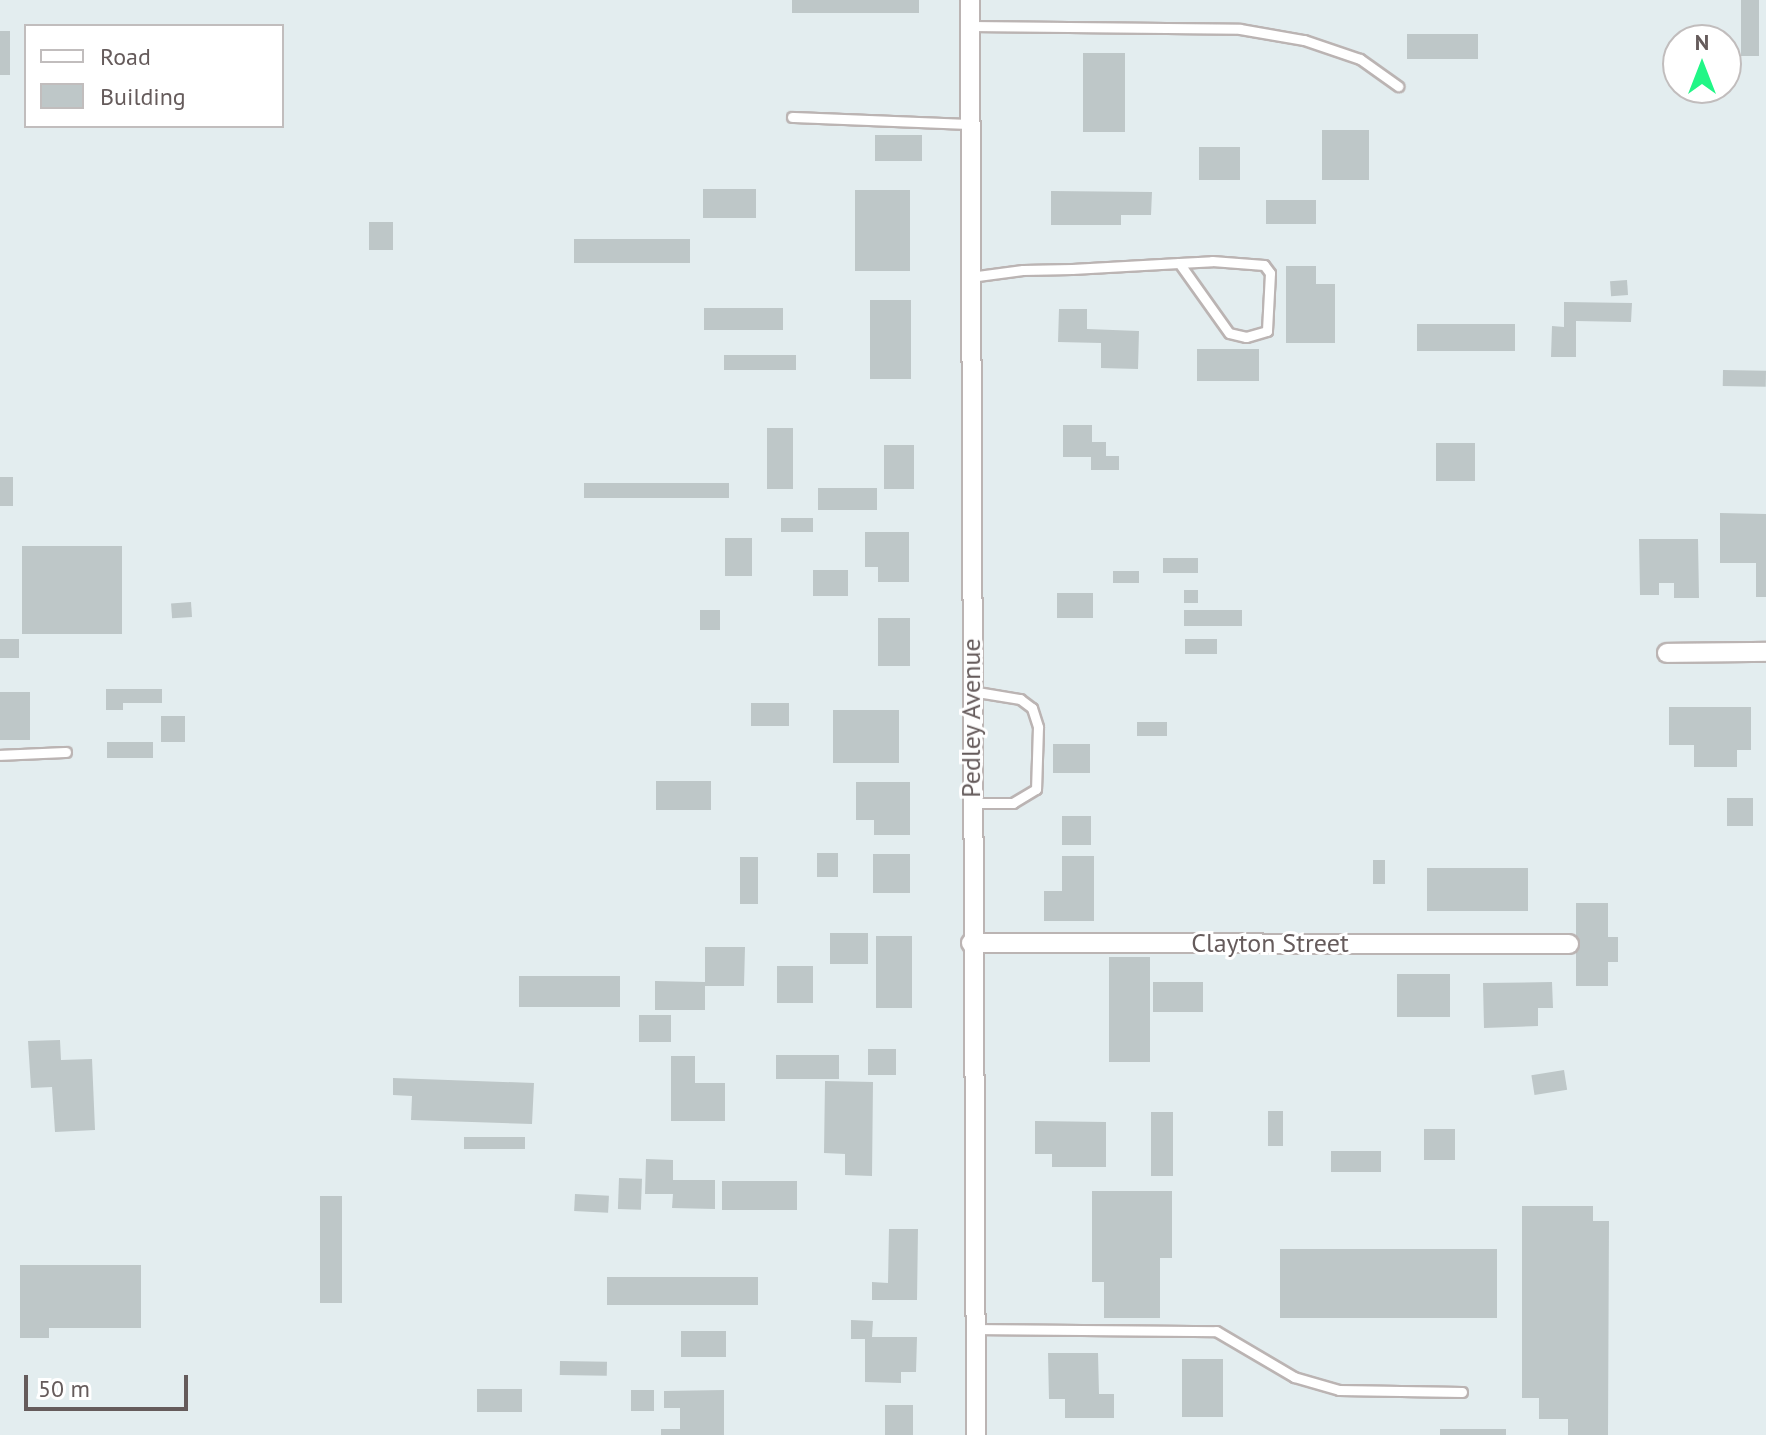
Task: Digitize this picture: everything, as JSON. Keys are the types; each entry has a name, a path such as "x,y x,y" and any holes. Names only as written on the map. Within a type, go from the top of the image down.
{"street":[{"name":"Pedley Avenue","path":"970,0 971,943 976,1435"},
{"path":"1667,653 1766,652"},
{"name":"Clayton Street","path":"971,943 1569,944"}],"lane":[{"path":"970,26 1240,29 1304,40 1360,59 1398,86"},
{"path":"792,117 970,124"},
{"path":"970,277 1179,263 1264,265 1271,281 1267,331 1246,337 1229,333 1179,263"},
{"path":"971,691 1020,699 1032,708 1038,727 1036,789 1013,803 971,803"},
{"path":"0,755 66,752"},
{"path":"975,1329 1216,1331 1294,1377 1339,1390 1462,1392"}],"building":[{"path":"792,0 919,0 919,13 792,13"},
{"path":"1741,0 1759,0 1759,56 1742,56"},
{"path":"0,31 10,31 10,75 0,75"},
{"path":"1407,34 1478,34 1478,59 1407,59"},
{"path":"1083,53 1125,53 1125,132 1083,132"},
{"path":"1322,130 1369,130 1369,180 1322,180"},
{"path":"875,135 922,135 922,161 875,161"},
{"path":"1199,147 1240,147 1240,180 1199,180"},
{"path":"703,189 756,189 756,218 703,218"},
{"path":"855,190 910,190 910,271 855,271"},
{"path":"1051,191 1152,192 1151,215 1121,215 1121,225 1051,225"},
{"path":"1266,200 1316,200 1316,224 1266,224"},
{"path":"369,222 393,222 393,250 369,250"},
{"path":"574,239 690,239 690,263 574,263"},
{"path":"1286,266 1316,266 1316,284 1335,284 1335,343 1286,343"},
{"path":"1627,280 1628,295 1611,296 1610,281"},
{"path":"870,300 911,300 911,379 870,379"},
{"path":"1564,302 1632,303 1631,322 1576,321 1576,357 1551,357 1552,326 1564,327"},
{"path":"704,308 783,308 783,330 704,330"},
{"path":"1059,309 1087,309 1087,329 1139,331 1138,369 1101,368 1101,343 1058,342"},
{"path":"1417,324 1515,324 1515,351 1417,351"},
{"path":"1197,349 1259,349 1259,381 1197,381"},
{"path":"724,355 796,355 796,370 724,370"},
{"path":"1723,370 1766,371 1766,387 1723,386"},
{"path":"1063,425 1092,425 1092,442 1106,442 1106,456 1119,456 1119,470 1091,470 1091,457 1063,457"},
{"path":"767,428 793,428 793,489 767,489"},
{"path":"1436,443 1475,443 1475,481 1436,481"},
{"path":"884,445 914,445 914,489 884,489"},
{"path":"0,477 13,477 13,506 0,506"},
{"path":"584,483 729,483 729,498 584,498"},
{"path":"818,488 877,488 877,510 818,510"},
{"path":"1720,513 1766,514 1766,597 1756,597 1756,563 1720,563"},
{"path":"781,518 813,518 813,532 781,532"},
{"path":"865,532 909,532 909,582 878,582 878,567 865,567"},
{"path":"725,538 752,538 752,576 725,576"},
{"path":"1639,539 1698,539 1699,598 1674,598 1674,583 1659,583 1659,595 1640,595"},
{"path":"22,546 122,546 122,634 22,634"},
{"path":"1163,558 1198,558 1198,573 1163,573"},
{"path":"813,570 848,570 848,596 813,596"},
{"path":"1113,571 1139,571 1139,583 1113,583"},
{"path":"1184,590 1198,590 1198,603 1184,603"},
{"path":"1057,593 1093,593 1093,618 1057,618"},
{"path":"191,602 192,617 172,618 171,603"},
{"path":"700,610 720,610 720,630 700,630"},
{"path":"1184,610 1242,610 1242,626 1184,626"},
{"path":"878,618 910,618 910,666 878,666"},
{"path":"0,639 19,639 19,658 0,658"},
{"path":"1185,639 1217,639 1217,654 1185,654"},
{"path":"106,689 162,689 162,703 123,703 123,710 106,710"},
{"path":"0,692 30,692 30,740 0,740"},
{"path":"751,703 789,703 789,726 751,726"},
{"path":"1669,707 1751,707 1751,750 1737,750 1737,767 1694,767 1694,745 1669,745"},
{"path":"833,710 899,710 899,763 833,763"},
{"path":"161,716 185,716 185,742 161,742"},
{"path":"1137,722 1167,722 1167,736 1137,736"},
{"path":"107,742 153,742 153,758 107,758"},
{"path":"1053,744 1090,744 1090,773 1053,773"},
{"path":"656,781 711,781 711,810 656,810"},
{"path":"856,782 910,782 910,835 874,835 874,820 856,820"},
{"path":"1727,798 1753,798 1753,826 1727,826"},
{"path":"1062,816 1091,816 1091,845 1062,845"},
{"path":"817,853 838,853 838,877 817,877"},
{"path":"873,854 910,854 910,893 873,893"},
{"path":"1062,856 1094,856 1094,921 1044,921 1044,891 1062,891"},
{"path":"740,857 758,857 758,904 740,904"},
{"path":"1373,860 1385,860 1385,884 1373,884"},
{"path":"1427,868 1528,868 1528,911 1427,911"},
{"path":"1576,903 1608,903 1608,937 1618,937 1618,962 1608,962 1608,986 1576,986"},
{"path":"830,933 868,933 868,964 830,964"},
{"path":"876,936 912,936 912,1008 876,1008"},
{"path":"705,947 745,947 744,986 705,986 705,1010 655,1010 655,981 705,982"},
{"path":"1109,957 1150,957 1150,1062 1109,1062"},
{"path":"777,966 813,966 813,1003 777,1003"},
{"path":"1397,974 1450,974 1450,1017 1397,1017"},
{"path":"519,976 620,976 620,1007 519,1007"},
{"path":"1153,982 1203,982 1203,1012 1153,1012"},
{"path":"1552,982 1553,1008 1538,1008 1538,1026 1484,1028 1483,983"},
{"path":"639,1015 671,1015 671,1042 639,1042"},
{"path":"60,1040 61,1060 92,1059 95,1130 55,1132 52,1087 31,1088 28,1041"},
{"path":"868,1049 896,1049 896,1075 868,1075"},
{"path":"776,1055 839,1055 839,1079 776,1079"},
{"path":"671,1056 695,1056 695,1083 725,1083 725,1121 671,1121"},
{"path":"1564,1070 1567,1090 1535,1095 1531,1075"},
{"path":"393,1078 534,1083 532,1124 411,1120 412,1096 393,1095"},
{"path":"825,1081 873,1082 872,1176 845,1175 845,1154 824,1153"},
{"path":"1268,1111 1283,1111 1283,1146 1268,1146"},
{"path":"1151,1112 1173,1112 1173,1176 1151,1176"},
{"path":"1035,1121 1106,1122 1106,1167 1052,1167 1052,1154 1035,1154"},
{"path":"1424,1129 1455,1129 1455,1160 1424,1160"},
{"path":"464,1137 525,1137 525,1149 464,1149"},
{"path":"1331,1151 1381,1151 1381,1172 1331,1172"},
{"path":"646,1159 673,1160 673,1180 715,1180 715,1209 672,1208 673,1194 645,1194"},
{"path":"619,1178 642,1179 641,1210 618,1209"},
{"path":"722,1181 797,1181 797,1210 722,1210"},
{"path":"1092,1191 1172,1191 1172,1258 1160,1258 1160,1318 1104,1318 1104,1282 1092,1282"},
{"path":"575,1194 609,1196 608,1213 574,1211"},
{"path":"320,1196 342,1196 342,1303 320,1303"},
{"path":"1522,1206 1593,1206 1593,1221 1609,1221 1608,1435 1568,1435 1568,1419 1539,1419 1539,1398 1522,1398"},
{"path":"889,1229 918,1229 917,1300 872,1300 872,1282 888,1283"},
{"path":"1280,1249 1497,1249 1497,1318 1280,1318"},
{"path":"20,1265 141,1265 141,1328 49,1328 49,1338 20,1338"},
{"path":"607,1277 758,1277 758,1305 607,1305"},
{"path":"851,1320 873,1321 872,1337 917,1337 916,1372 901,1372 901,1383 865,1382 865,1339 851,1339"},
{"path":"681,1331 726,1331 726,1357 681,1357"},
{"path":"1048,1353 1098,1353 1099,1394 1114,1394 1114,1418 1065,1418 1065,1399 1049,1399"},
{"path":"1182,1359 1223,1359 1223,1417 1182,1417"},
{"path":"560,1361 607,1362 607,1376 560,1375"},
{"path":"477,1389 522,1389 522,1412 477,1412"},
{"path":"631,1390 654,1390 654,1411 631,1411"},
{"path":"724,1390 724,1435 661,1435 661,1429 680,1429 680,1408 664,1408 664,1391"},
{"path":"885,1405 913,1405 913,1435 885,1435"},
{"path":"1440,1429 1506,1429 1506,1435 1440,1435"}]}
